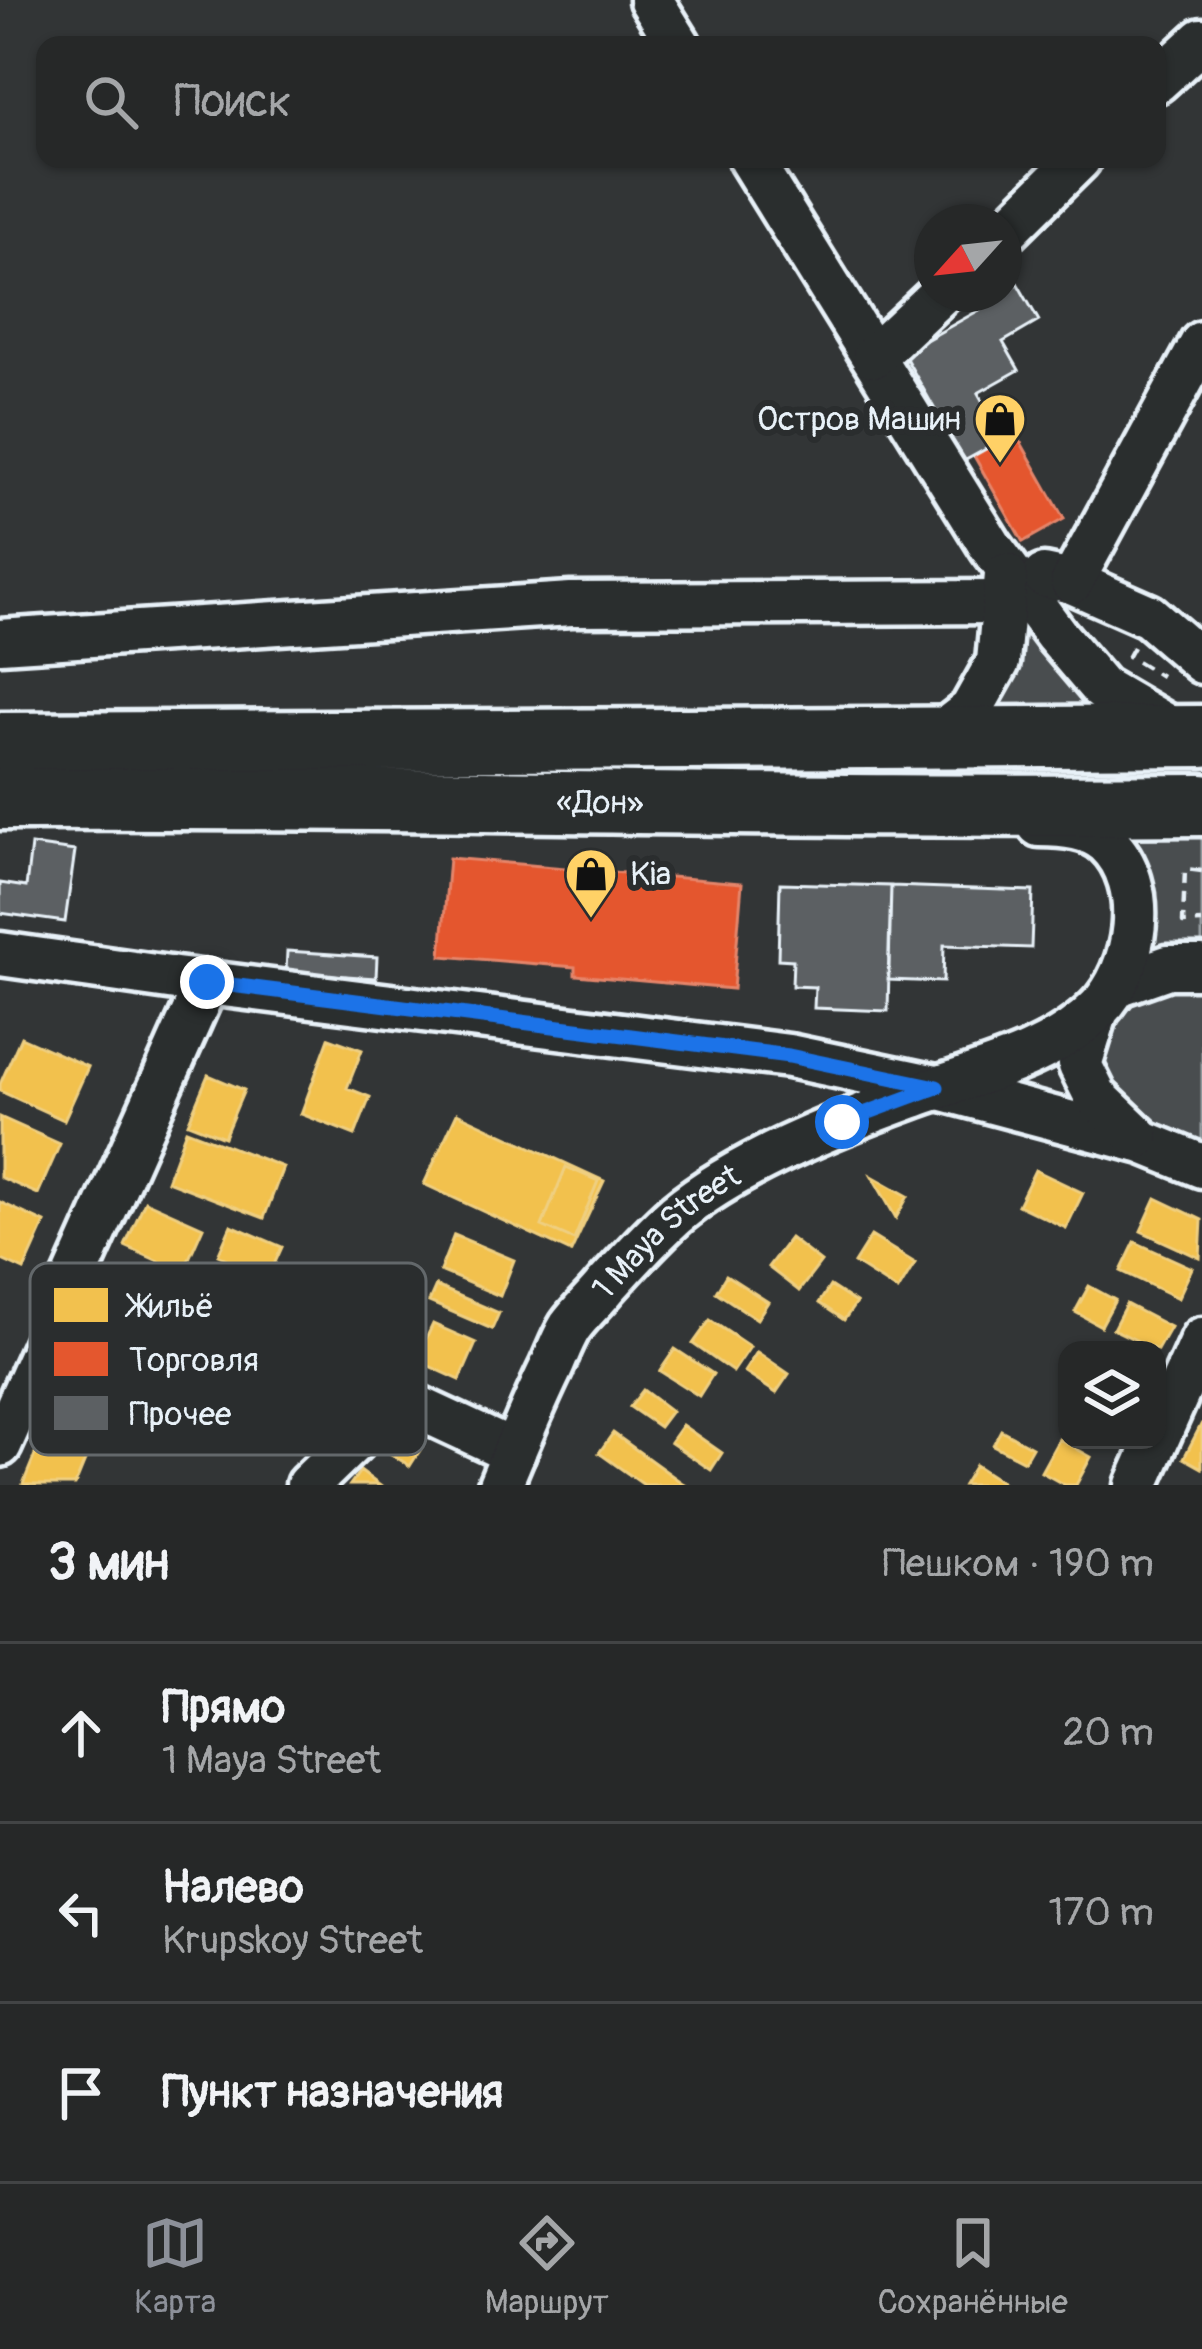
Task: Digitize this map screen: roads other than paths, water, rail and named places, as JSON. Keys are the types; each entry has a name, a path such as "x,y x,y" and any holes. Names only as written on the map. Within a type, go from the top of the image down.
{"highway":[{"name":"«Дон»","path":"0,743 1192,736"},
{"name":"«Дон»","path":"0,799 1202,806"}],"street":[{"path":"651,0 673,36"},
{"path":"1166,73 1202,40"},
{"path":"756,168 991,547 1005,585 1101,688 1192,736"},
{"path":"1022,215 1069,168"},
{"path":"874,356 921,312"},
{"path":"1072,582 1202,343"},
{"path":"0,641 572,604 1072,582 1149,616 1202,662"},
{"path":"936,737 971,710 998,662 1005,585"},
{"path":"877,805 910,825 1065,825 1105,841 1126,868 1134,902 1132,937 1080,1065 1096,1097 1143,1142"},
{"path":"0,954 789,1056 937,1087 1143,1142 1202,1166"},
{"name":"1 Maya Street","path":"507,1468 571,1327 677,1213 737,1174 842,1122 1008,1066 1058,1040 1107,998 1168,967 1202,967"},
{"path":"81,1263 207,982"},
{"path":"1137,1485 1202,1340"},
{"path":"0,1445 30,1378"},
{"path":"426,1415 507,1468"},
{"path":"308,1485 339,1455"}],"place":[{"name":"Остров Машин","path":"1000,465"},
{"name":"Kia","path":"591,920"}]}
